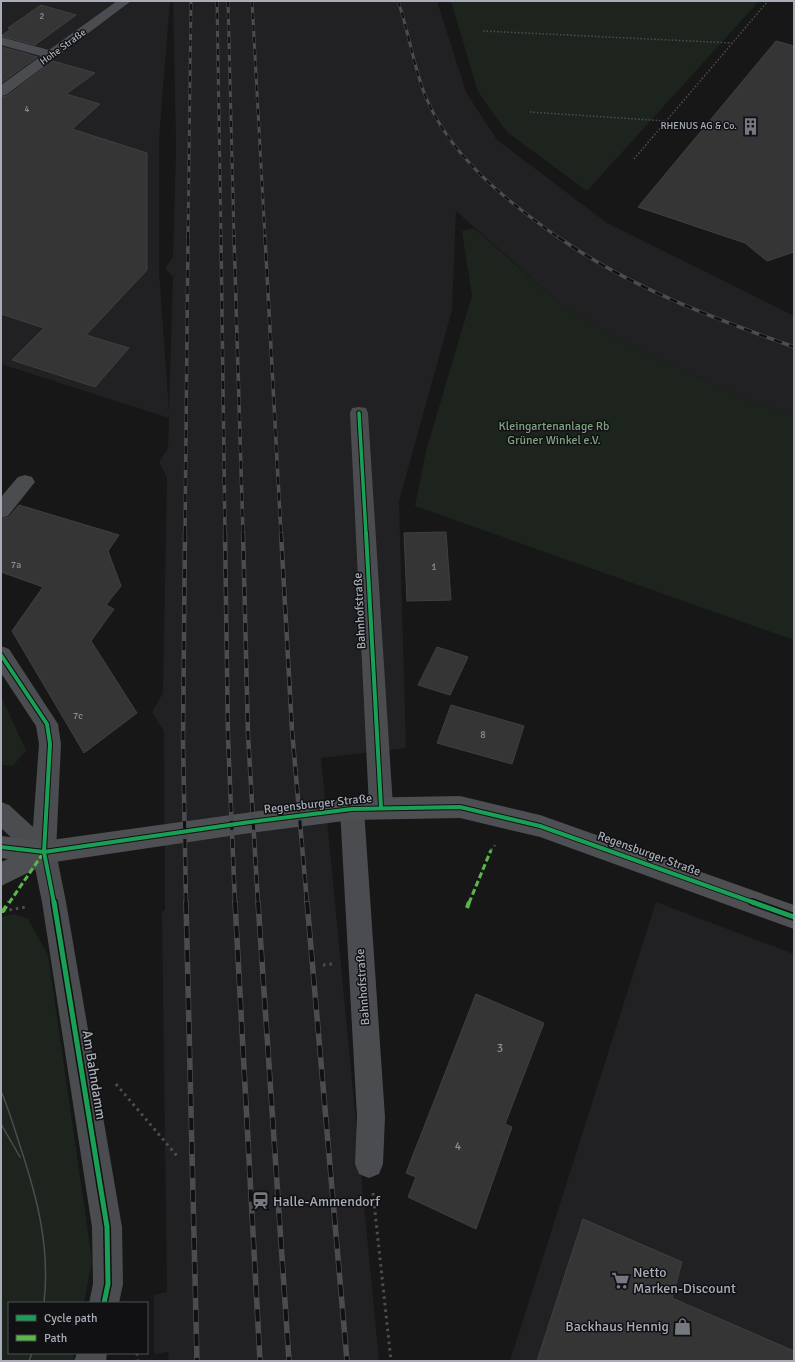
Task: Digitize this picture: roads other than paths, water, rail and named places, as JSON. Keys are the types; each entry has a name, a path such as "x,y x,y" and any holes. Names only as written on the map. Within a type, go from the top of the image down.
{"main road":[{"name":"Regensburger Straße","path":"1,847 44,852 243,823 352,809 381,807 460,807 540,826 794,917"},
{"name":"Regensburger Straße","path":"1,875 44,852"}],"street":[{"name":"Hohe Straße","path":"1,92 125,1"},
{"path":"1,41 52,55"},
{"name":"Bahnhofstraße","path":"359,413 381,807"},
{"path":"1,510 25,482"},
{"path":"1,655 47,724 50,744 44,852"},
{"name":"Bahnhofstraße","path":"352,809 371,1117 369,1164"},
{"path":"1,813 44,852"},
{"name":"Am Bahndamm","path":"44,852 54,902 107,1227 108,1284 104,1302"}],"tram line":[{"path":"1,1091 12,1120 33,1187 41,1225 45,1263 44,1302"},
{"path":"1,1124 20,1157"},
{"path":"29,1361 32,1354"}],"railway":[{"path":"188,238 191,1"},
{"path":"217,1 221,238"},
{"path":"228,1 234,238"},
{"path":"252,1 265,238"},
{"path":"398,1 417,72 425,95 449,138 465,158 500,193 559,238"},
{"path":"185,534 188,237"},
{"path":"221,237 225,534"},
{"path":"234,237 243,534"},
{"path":"265,237 281,534"},
{"path":"558,237 613,271 672,300 733,325 794,347"},
{"path":"185,533 183,740 186,903"},
{"path":"225,533 228,737 235,903"},
{"path":"243,533 248,735 258,903"},
{"path":"281,533 292,730 307,903"},
{"path":"186,902 197,1361"},
{"path":"235,902 260,1361"},
{"path":"258,902 289,1361"},
{"path":"307,902 347,1361"}],"place":[{"name":"RHENUS AG & Co.","path":"750,126"},
{"name":"Halle-Ammendorf","path":"260,1201"},
{"name":"Netto Marken-Discount","path":"620,1280"},
{"name":"Backhaus Hennig","path":"682,1326"}],"park label":[{"name":"Kleingartenanlage Rb Grüner Winkel e.V.","path":"554,433"}]}
